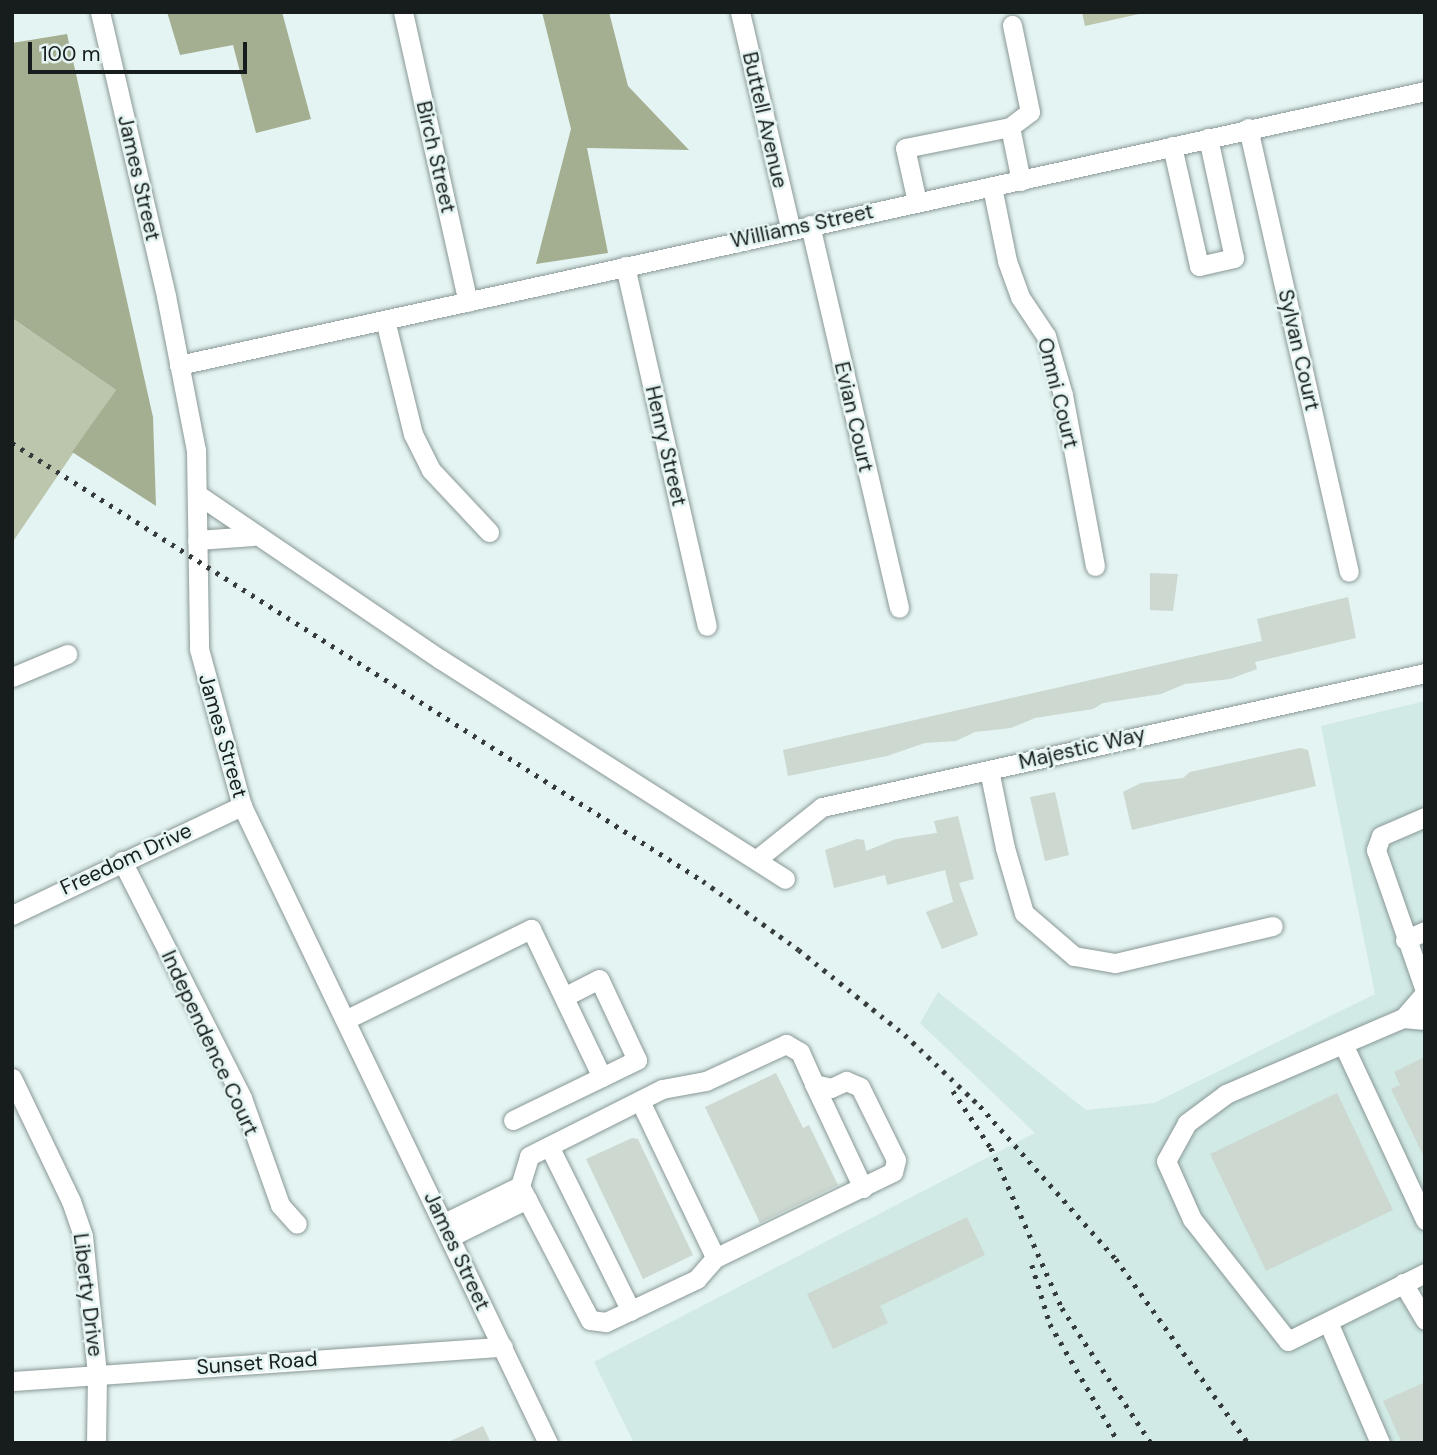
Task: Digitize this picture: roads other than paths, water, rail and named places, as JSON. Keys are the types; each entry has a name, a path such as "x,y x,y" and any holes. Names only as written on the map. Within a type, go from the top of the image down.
{"street":[{"name":"James Street","path":"100,12 196,450 199,649 242,806 347,1018 548,1443"},
{"name":"Birch Street","path":"404,12 468,302"},
{"name":"Buttell Avenue","path":"740,12 790,227"},
{"path":"917,202 905,148 1010,127 1030,112 1012,25"},
{"name":"Williams Street","path":"179,365 468,302 790,227 1021,181 1248,128 1425,91"},
{"path":"1010,127 1021,181"},
{"name":"Sylvan Court","path":"1248,128 1349,572"},
{"path":"1172,146 1199,266 1234,258 1208,138"},
{"name":"Omni Court","path":"992,187 1007,261 1020,297 1046,336 1063,395 1095,566"},
{"name":"Evian Court","path":"810,225 899,608"},
{"name":"Henry Street","path":"625,266 707,626"},
{"path":"385,320 412,434 431,470 489,533"},
{"path":"197,494 253,536 785,879"},
{"path":"197,540 253,536"},
{"path":"12,677 67,654"},
{"name":"Majestic Way","path":"757,859 822,807 1425,673"},
{"path":"989,770 1005,848 1024,914 1074,956 1115,963 1273,926"},
{"name":"Freedom Drive","path":"12,915 242,806"},
{"path":"1425,817 1381,836 1376,850 1425,992 1403,1018 1344,1046 1226,1094 1187,1123 1166,1161 1192,1219 1288,1341 1425,1273"},
{"name":"Independence Court","path":"122,861 242,1098 281,1205 297,1224"},
{"path":"347,1018 531,929 602,1077"},
{"path":"1405,940 1425,931"},
{"path":"513,1120 637,1060 599,979 564,997"},
{"path":"1403,1018 1425,1020"},
{"path":"814,1084 831,1088 846,1081 860,1087 896,1160 893,1172 863,1188 715,1257 697,1279 606,1322 590,1320 524,1193 530,1156 639,1101 685,1082 706,1081 786,1044 800,1052 814,1084 863,1188"},
{"path":"1344,1046 1425,1220"},
{"name":"Liberty Drive","path":"12,1078 83,1236 97,1374 96,1443"},
{"path":"639,1101 715,1257"},
{"path":"549,1146 631,1311"},
{"path":"447,1230 524,1193"},
{"path":"1403,1283 1425,1320"},
{"path":"1328,1322 1380,1443"},
{"name":"Sunset Road","path":"12,1381 503,1347"}],"railway":[{"path":"12,443 703,881 799,950 905,1035 980,1106 1116,1259 1248,1443"},
{"path":"953,1091 991,1148 1062,1308 1151,1443"},
{"path":"1032,1265 1050,1324 1119,1443"}]}
